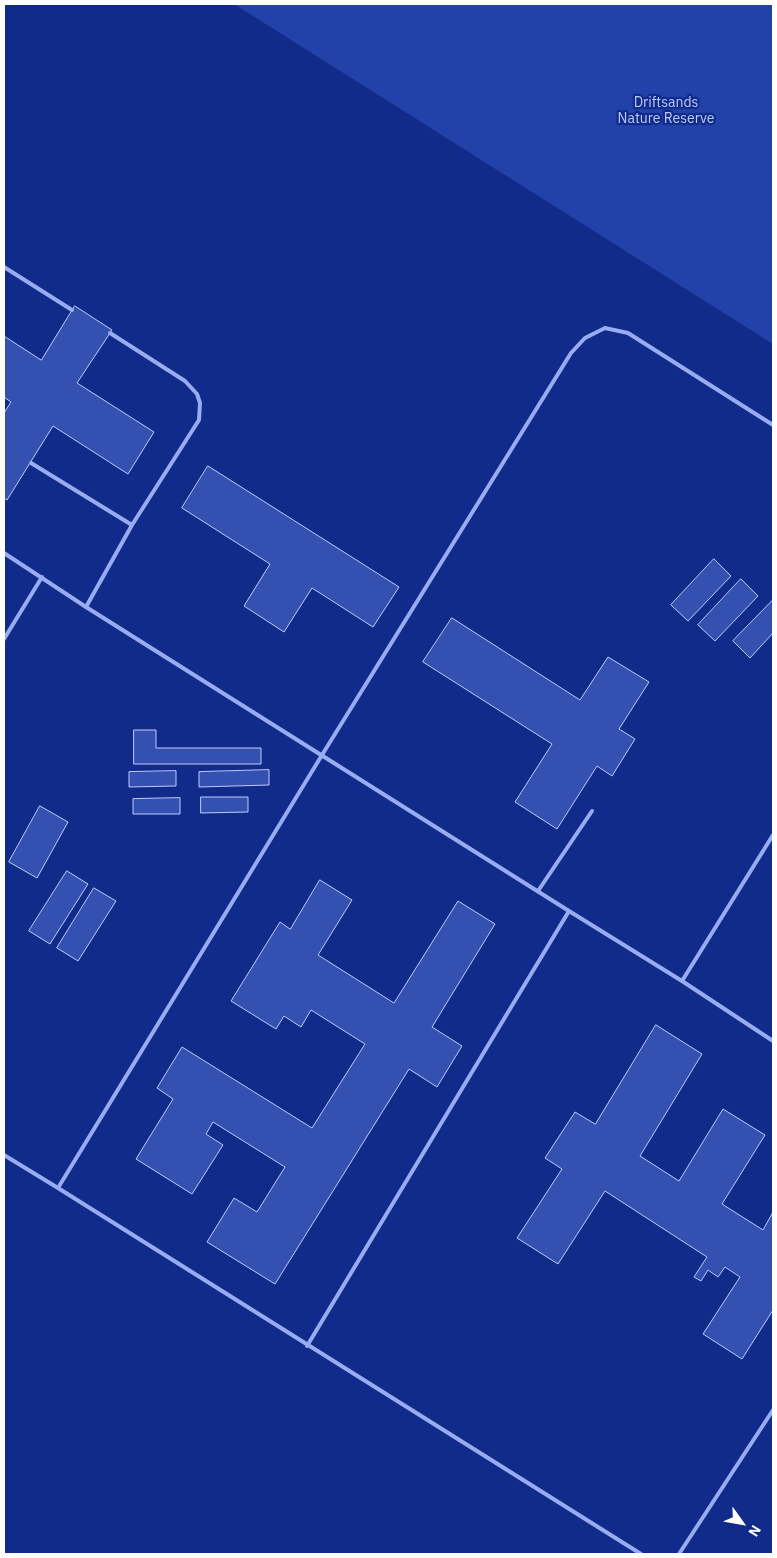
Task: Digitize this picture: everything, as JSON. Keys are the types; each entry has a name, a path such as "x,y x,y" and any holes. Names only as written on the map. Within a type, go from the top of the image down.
{"lane":[{"path":"4,267 72,310"},
{"path":"58,1188 322,755 571,353 585,338 605,328 628,333 773,425"},
{"path":"86,607 132,525 199,420 200,403 197,394 185,382 110,333"},
{"path":"31,463 132,525"},
{"path":"4,553 86,607 682,981 773,1041"},
{"path":"4,639 42,577"},
{"path":"538,891 592,811"},
{"path":"682,981 773,835"},
{"path":"306,1346 569,911"},
{"path":"4,1155 306,1346 641,1554"},
{"path":"679,1554 773,1410"}],"green space":[{"name":"Driftsands Nature Reserve","path":"234,4 773,4 773,344"}],"building":[{"path":"75,306 112,330 77,383 154,432 128,474 53,426 7,500 4,498 4,413 11,402 4,397 4,336 41,360"},
{"path":"208,466 399,587 373,627 312,588 284,632 244,606 270,564 182,508"},
{"path":"714,559 731,576 688,621 671,605"},
{"path":"741,579 758,596 715,641 698,625"},
{"path":"773,600 773,633 750,658 733,641"},
{"path":"452,618 580,700 608,657 649,682 619,729 635,739 612,776 597,766 557,829 515,802 552,744 423,662"},
{"path":"134,730 156,730 156,748 261,748 261,764 134,764"},
{"path":"269,770 269,785 199,787 199,772"},
{"path":"176,771 176,786 129,787 129,772"},
{"path":"201,797 248,797 248,812 201,813"},
{"path":"180,798 180,814 133,814 133,799"},
{"path":"40,806 68,822 37,878 9,862"},
{"path":"67,871 88,884 50,944 29,931"},
{"path":"320,880 352,900 318,955 394,1003 458,901 495,924 432,1027 462,1046 437,1087 409,1069 275,1284 207,1242 234,1198 257,1212 285,1167 213,1122 206,1134 223,1145 192,1194 136,1159 173,1099 157,1088 182,1047 312,1128 365,1044 311,1010 301,1027 284,1016 276,1029 231,1001 280,922 290,929"},
{"path":"94,888 116,901 78,961 57,948"},
{"path":"656,1025 702,1054 640,1156 679,1181 723,1109 765,1135 722,1204 763,1230 773,1212 773,1310 742,1359 703,1334 740,1277 725,1267 718,1277 708,1270 701,1281 694,1277 707,1257 605,1191 558,1264 517,1238 562,1169 545,1158 575,1112 595,1124"}]}
